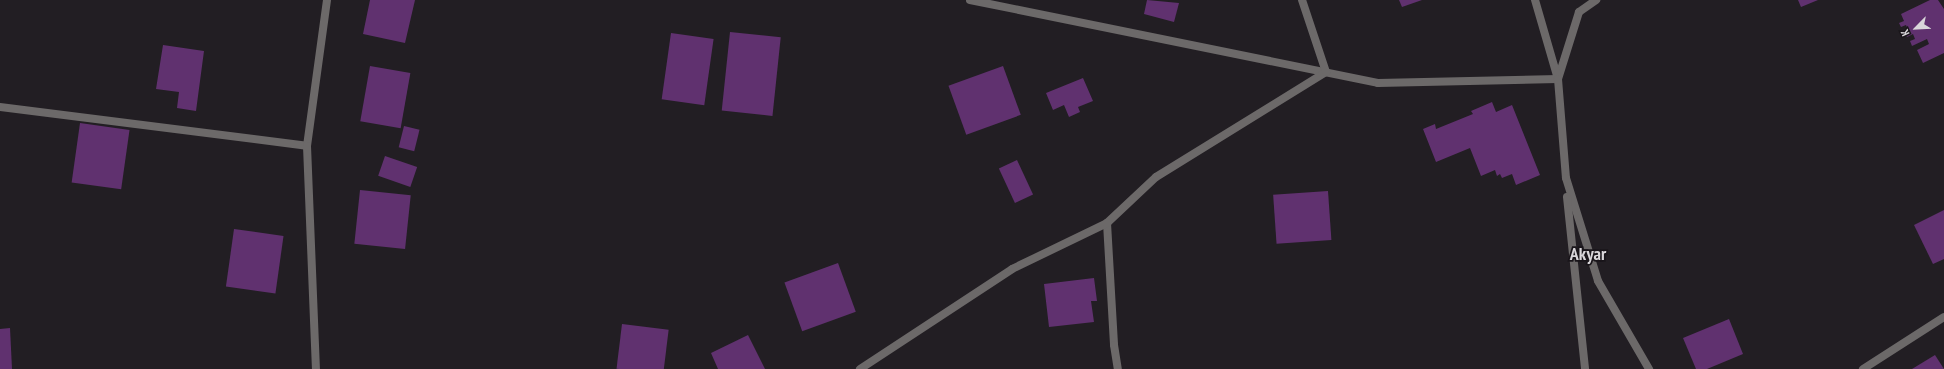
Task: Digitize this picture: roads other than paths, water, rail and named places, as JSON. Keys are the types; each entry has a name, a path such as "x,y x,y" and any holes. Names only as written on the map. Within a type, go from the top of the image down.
{"street":[{"path":"316,369 307,146 327,0"},
{"path":"970,0 1378,83 1558,79"},
{"path":"1302,0 1326,72"},
{"path":"1534,0 1558,79 1566,178 1585,369"},
{"path":"1558,79 1579,12 1596,0"},
{"path":"860,369 1012,269 1107,223 1156,177 1326,72"},
{"path":"0,107 307,146"},
{"path":"1566,178 1598,281 1649,369"},
{"path":"1107,223 1114,345 1118,369"},
{"path":"1864,369 1944,317"}],"district":[{"name":"Akyar","path":"1588,254"}]}
